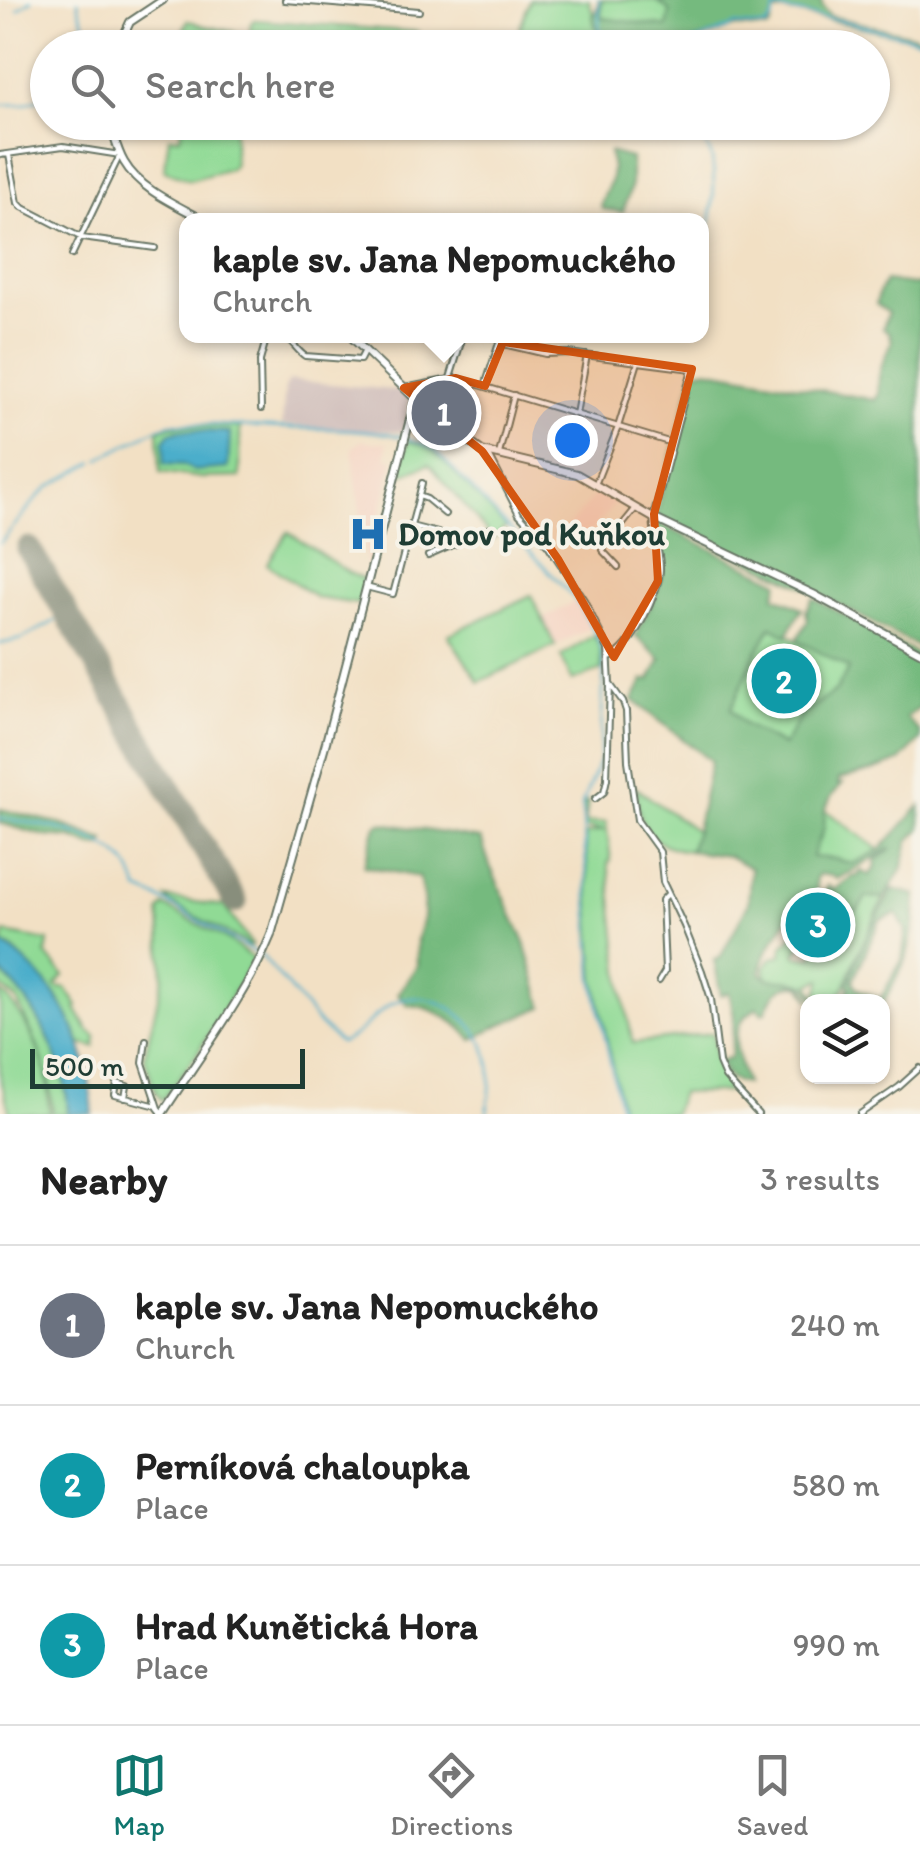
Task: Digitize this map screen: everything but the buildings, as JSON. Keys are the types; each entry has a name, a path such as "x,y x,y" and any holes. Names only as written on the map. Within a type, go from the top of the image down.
{"street":[{"path":"126,30 130,22 163,0"},
{"path":"285,0 419,11"},
{"path":"115,140 120,155 144,185 192,213"},
{"path":"0,155 64,146 120,155"},
{"path":"72,255 120,155"},
{"path":"9,156 19,205 80,237 155,248"},
{"path":"261,408 260,361 265,343"},
{"path":"294,343 305,356 360,360 365,350"},
{"path":"358,343 416,400 466,441 488,453 569,471 920,652"},
{"path":"450,378 461,343"},
{"path":"485,386 499,343"},
{"path":"503,343 546,354 570,353 692,369 654,518 652,534 660,563 656,588 632,637 610,658"},
{"path":"576,414 588,356"},
{"path":"596,485 638,362"},
{"path":"404,388 450,378 672,444"},
{"path":"499,456 514,396"},
{"path":"160,1111 216,1033 271,935 317,778 416,400"},
{"path":"488,453 519,514 548,545 590,611 610,658 607,784 595,799"},
{"path":"366,587 393,594 422,483"},
{"path":"419,496 445,514"},
{"path":"618,567 602,550 636,508"},
{"path":"411,526 438,534 449,547"},
{"path":"428,556 489,529"},
{"path":"610,684 626,712 636,816 639,826 660,852 662,879 690,938 711,999 718,1063 725,1077 758,1114"},
{"path":"659,981 665,971 662,900 668,894"},
{"path":"146,1040 143,1063 160,1111"},
{"path":"860,1114 900,1088 920,1068"},
{"path":"125,1098 160,1111"}],"highlighted area":[{"path":"503,342 692,369 654,514 658,581 614,657 558,559 482,451 404,388 456,378 485,386"}],"shaded area":[{"path":"289,380 403,391 410,397 404,432 282,425"},
{"name":"Domov pod Kuňkou","path":"361,441 387,443 386,458 394,459 367,568 352,448"},
{"path":"597,493 615,503 583,542 566,528"},
{"path":"575,601 590,628 555,646 543,619"}],"green space":[{"path":"530,0 589,0 598,30 520,30"},
{"path":"601,0 656,0 671,11 668,27 601,18"},
{"path":"601,0 601,18 667,27 670,11 656,0 822,0 830,16 890,30 781,11 774,13 767,29 597,30 593,19"},
{"path":"188,20 224,30 184,30"},
{"path":"254,20 391,30 250,30"},
{"path":"890,30 920,37 890,33"},
{"path":"169,140 234,140 234,164 230,169 190,180 164,170"},
{"path":"609,152 631,158 631,187 623,212 602,209 611,180"},
{"path":"885,281 920,284 920,648 813,591 656,516 694,371 706,369 875,400 881,367 892,341 883,328 888,313 876,304"},
{"path":"173,425 240,427 240,477 202,478 160,472 158,430"},
{"path":"408,441 433,450 506,527 493,539 429,464 399,476"},
{"path":"656,522 779,582 775,596 802,608 787,635 771,627 731,709 744,724 783,746 802,714 836,691 849,668 797,640 808,620 806,612 813,598 920,656 920,708 906,717 920,733 920,740 900,761 839,779 838,785 842,784 825,810 824,828 812,857 852,864 880,850 920,806 920,829 909,841 902,870 884,898 866,897 858,910 843,921 840,898 830,892 821,897 828,885 834,890 861,871 869,875 876,860 889,849 837,879 819,874 817,891 789,913 767,951 761,972 771,979 803,984 808,994 802,986 783,987 766,1011 762,1013 757,1007 744,1018 736,1042 746,1084 730,1078 720,1061 731,1057 734,1016 729,992 721,995 714,960 720,958 748,904 751,868 728,856 689,851 711,761 633,700 661,659 635,636 663,572"},
{"path":"288,532 366,580 359,604 317,598 267,564"},
{"path":"531,595 555,646 479,682 448,635"},
{"path":"772,626 849,668 836,691 802,714 784,746 744,724 731,709"},
{"path":"594,635 602,670 572,681 561,656"},
{"path":"635,787 696,831 689,851 663,844 648,832 639,813"},
{"path":"588,802 585,823 606,822 622,989 633,1043 713,1033 717,1064 727,1082 727,1092 680,1093 673,1114 622,1114 595,980 585,834 604,830 585,828 583,804"},
{"path":"0,809 61,824 105,841 102,847 92,846 0,823"},
{"path":"825,810 880,850 852,864 812,858 822,835"},
{"path":"381,823 481,839 525,943 543,1007 473,1040 444,1016 408,1005 398,994 417,966 424,898 419,877 364,866 376,826"},
{"path":"893,889 916,895 906,960 888,994 883,994 902,960 906,931 897,914 880,920 853,981 858,989 869,994 846,994 868,936"},
{"path":"821,897 802,929 811,933 809,940 800,939 795,953 812,958 817,944 811,941 813,934 820,937 834,919 839,929 842,922 839,910 842,920 860,907 866,897 884,898 840,994 819,994 822,979 810,984 812,994 807,985 767,977 765,968 770,959 782,955 783,946"},
{"path":"166,898 224,906 252,945 247,946"},
{"path":"164,906 228,940 254,959 197,1054 162,1101 144,1057 163,977 160,912"},
{"path":"5,933 48,941 46,954 64,976 56,985 66,988 78,1006 88,1030 96,1036 95,1047 80,1044 52,991 11,948 3,945"},
{"path":"0,972 26,1000 48,1037 63,1077 68,1114 53,1114 49,1079 36,1042 17,1000 0,986"},
{"path":"0,992 16,1008 36,1046 45,1072 50,1114 10,1114 0,1077"}],"water":[{"path":"230,432 228,468 194,471 184,465 164,464 164,441 170,433"},
{"path":"0,943 36,972 61,1003 84,1056 93,1114 68,1114 62,1076 48,1037 26,1000 0,972"}],"waterway":[{"path":"18,10 32,0"},
{"path":"78,0 86,30"},
{"path":"599,0 600,30"},
{"path":"724,30 736,25 766,27 775,9 879,30"},
{"path":"890,33 920,40"},
{"path":"0,105 30,102"},
{"path":"703,140 714,173 709,229"},
{"path":"100,459 173,423 346,429 405,437 436,451 576,600 596,634 604,665 600,760 582,804 593,978 621,1114"},
{"path":"0,543 49,487 94,462"},
{"path":"0,644 22,639 55,621"},
{"path":"0,818 71,832 106,847 130,869 139,890 262,956 340,1043 395,1002 425,999 454,1010 476,1032 489,1060 487,1114"}],"runway":[{"path":"29,549 235,901"}],"place":[{"name":"kaple sv. Jana Nepomuckého","path":"444,413"},
{"name":"Domov pod Kuňkou","path":"368,534"},
{"name":"Perníková chaloupka","path":"784,681"},
{"name":"Hrad Kunětická Hora","path":"818,925"}]}
